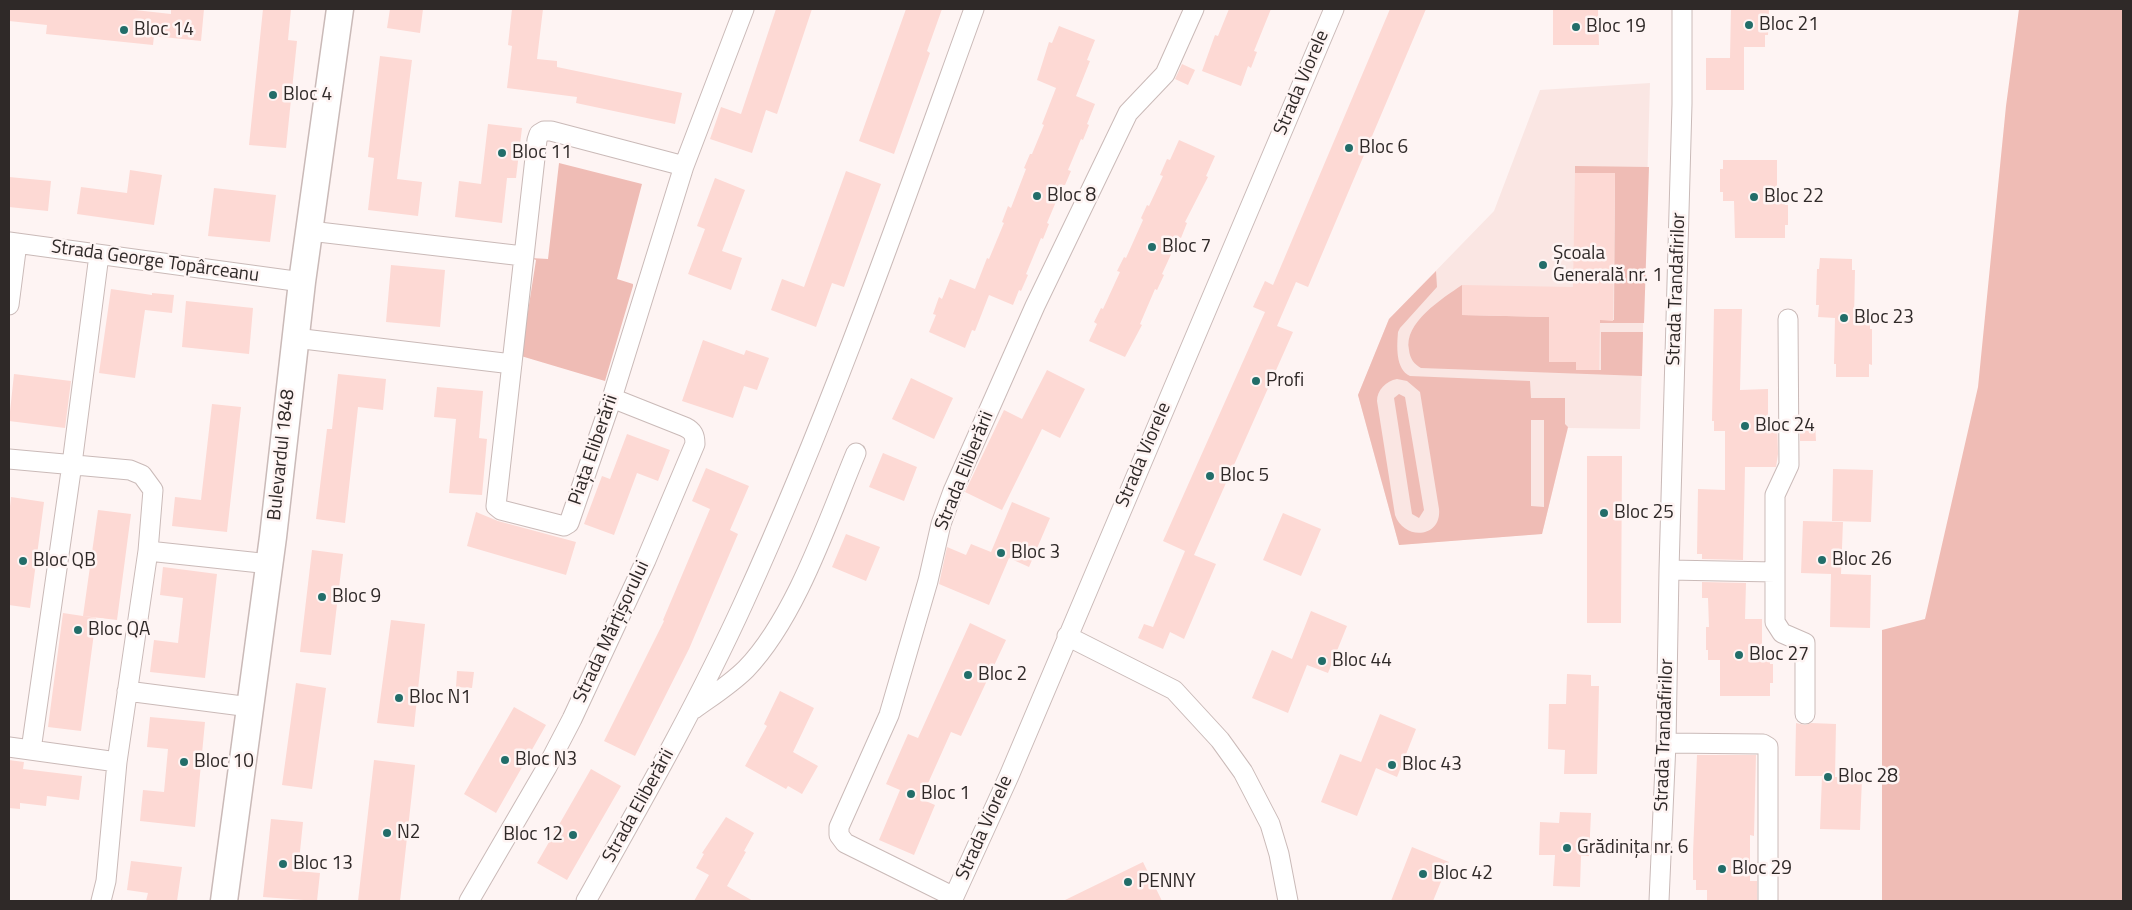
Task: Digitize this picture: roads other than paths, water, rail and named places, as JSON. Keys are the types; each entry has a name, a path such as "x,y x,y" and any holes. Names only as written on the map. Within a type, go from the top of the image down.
{"street":[{"name":"Bulevardul 1848","path":"224,901 270,564 302,282 340,9"},
{"name":"Piața Eliberării","path":"684,166 551,132 539,134 523,256 496,503 497,508 566,526 612,398 684,166 744,9"},
{"name":"Strada Eliberării","path":"586,901 691,711 744,603 814,439 974,9"},
{"name":"Strada Eliberării","path":"953,899 845,844 839,835 839,827 889,715 928,581 941,524 952,491 1035,306 1128,113 1165,74 1194,9"},
{"name":"Strada Viorele","path":"953,899 1009,776 1334,9"},
{"name":"Strada Trandafirilor","path":"1659,901 1666,744 1682,104 1682,9"},
{"path":"310,230 523,256"},
{"path":"9,305 13,243"},
{"name":"Strada George Topârceanu","path":"13,243 302,282"},
{"path":"32,750 99,255"},
{"path":"1788,319 1788,465 1775,495 1775,622 1782,633 1805,643 1805,714"},
{"path":"295,338 512,364"},
{"name":"Strada Mărțișorului","path":"469,901 547,767 572,719 646,560 696,444 696,437 691,430 612,398"},
{"name":"Strada Eliberării","path":"691,711 745,670 774,632 798,590 856,453"},
{"path":"9,458 130,470 142,475 153,490 154,499 148,551 117,762 106,881 101,901"},
{"path":"148,551 270,564"},
{"path":"1669,570 1775,572"},
{"path":"1067,636 1174,690 1220,740 1243,772 1270,824 1279,854 1288,901"},
{"path":"127,691 250,707"},
{"path":"1666,744 1763,744 1768,747 1768,901"},
{"path":"9,747 117,762"}],"place":[{"name":"Bloc 21","path":"1749,25"},
{"name":"Bloc 19","path":"1576,27"},
{"name":"Bloc 14","path":"124,30"},
{"name":"Bloc 4","path":"273,95"},
{"name":"Bloc 6","path":"1349,148"},
{"name":"Bloc 11","path":"502,153"},
{"name":"Bloc 8","path":"1037,196"},
{"name":"Bloc 22","path":"1754,197"},
{"name":"Bloc 7","path":"1152,247"},
{"name":"Școala Generală nr. 1","path":"1543,265"},
{"name":"Bloc 23","path":"1844,318"},
{"name":"Profi","path":"1256,381"},
{"name":"Bloc 24","path":"1745,426"},
{"name":"Bloc 5","path":"1210,476"},
{"name":"Bloc 25","path":"1604,513"},
{"name":"Bloc 3","path":"1001,553"},
{"name":"Bloc 26","path":"1822,560"},
{"name":"Bloc QB","path":"23,561"},
{"name":"Bloc 9","path":"322,597"},
{"name":"Bloc QA","path":"78,630"},
{"name":"Bloc 27","path":"1739,655"},
{"name":"Bloc 44","path":"1322,661"},
{"name":"Bloc 2","path":"968,675"},
{"name":"Bloc N1","path":"399,698"},
{"name":"Bloc N3","path":"505,760"},
{"name":"Bloc 10","path":"184,762"},
{"name":"Bloc 43","path":"1392,765"},
{"name":"Bloc 28","path":"1828,777"},
{"name":"Bloc 1","path":"911,794"},
{"name":"N2","path":"387,833"},
{"name":"Bloc 12","path":"573,835"},
{"name":"Grădinița nr. 6","path":"1567,848"},
{"name":"Bloc 13","path":"283,864"},
{"name":"Bloc 29","path":"1722,869"},
{"name":"Bloc 42","path":"1423,874"},
{"name":"PENNY","path":"1128,882"}]}
